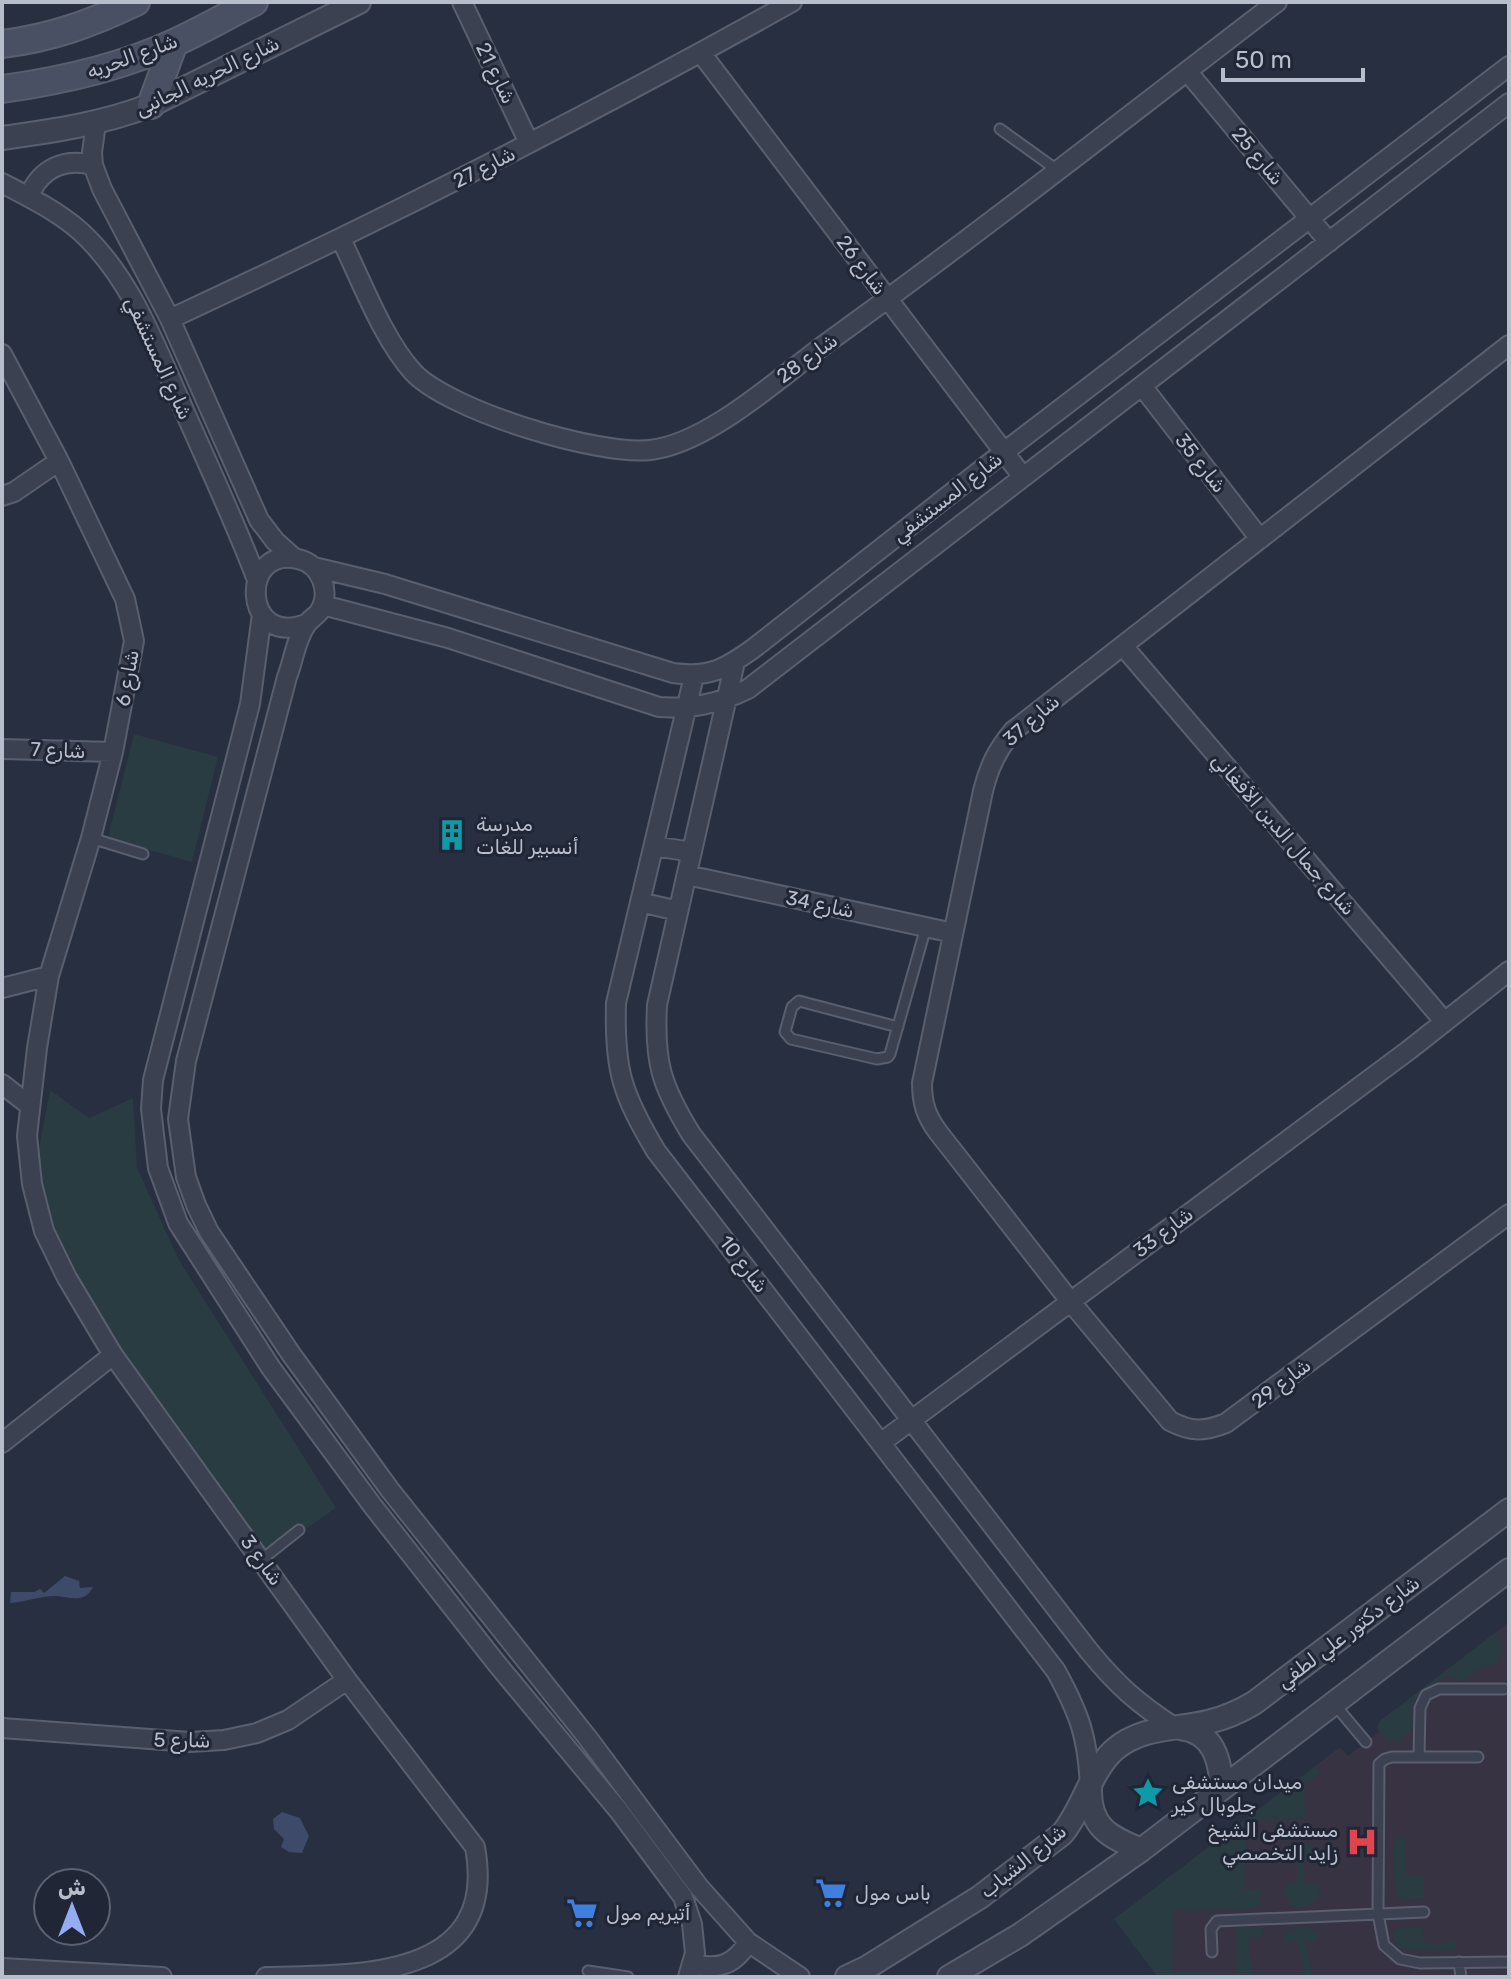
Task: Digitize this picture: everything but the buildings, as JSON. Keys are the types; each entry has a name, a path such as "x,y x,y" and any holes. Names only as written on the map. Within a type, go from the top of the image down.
{"main road":[{"path":"2,44 31,40 89,24 136,2"},
{"name":"شارع الحريه","path":"2,89 72,77 174,43 254,2"},
{"path":"151,105 174,43"}],"street":[{"name":"شارع الحريه الجانبى","path":"2,138 96,124 151,105 359,2"},
{"name":"شارع 21","path":"462,2 529,143"},
{"name":"شارع 27","path":"170,319 341,239 701,53 792,2"},
{"name":"شارع 28","path":"341,239 397,352 414,374 434,391 501,419 618,451 649,451 673,445 711,428 888,299 1277,2"},
{"name":"شارع 26","path":"701,53 1023,477"},
{"name":"شارع المستشفي","path":"694,676 716,672 735,662 1509,66"},
{"name":"شارع 25","path":"1187,71 1329,242"},
{"name":"شارع المستشفي","path":"323,605 448,638 659,707 686,709 726,700 748,689 1509,104"},
{"name":"شارع المستشفي","path":"96,124 92,138 93,165 102,189 170,319 259,520 275,541 294,558"},
{"path":"29,196 34,184 54,167 67,163 93,165"},
{"name":"شارع المستشفي","path":"2,183 56,212 80,232 102,254 128,290 257,580"},
{"name":"شارع 37","path":"1070,1301 938,1132 922,1101 922,1083 988,769 998,748 1013,731 1509,345"},
{"name":"شارع 6","path":"2,354 59,461 129,608 134,641 113,752 91,838 49,976"},
{"name":"شارع 35","path":"1142,386 1260,539"},
{"path":"2,496 14,492 59,461"},
{"path":"314,567 323,580 323,605 313,619 306,624 287,628 269,621 254,598 257,580 261,572 276,560 294,558 314,567 409,591 673,673 694,676"},
{"path":"262,614 250,704 159,1051 152,1095 153,1139 158,1168 178,1223 271,1368 372,1505 683,1897 692,1924 695,1953 690,1970 720,1967 732,1961 748,1942"},
{"path":"306,624 279,706 186,1061 178,1119 180,1148 191,1191 209,1232 291,1354 390,1490 526,1659 699,1887 748,1942 800,1977"},
{"name":"شارع جمال الدين الأفغاني","path":"1123,646 1444,1021"},
{"name":"شارع 10","path":"735,662 657,1005 655,1039 659,1074 673,1104 712,1162 1119,1687 1141,1706 1174,1727"},
{"name":"شارع 10","path":"694,676 616,1003 615,1042 621,1081 636,1118 656,1151 1056,1671 1083,1727 1090,1788"},
{"name":"شارع 7","path":"2,749 113,752"},
{"path":"654,846 692,852"},
{"name":"شارع 34","path":"687,875 953,933"},
{"path":"640,902 678,911"},
{"name":"شارع 33","path":"882,1442 1509,971"},
{"path":"2,988 49,976"},
{"name":"شارع 3","path":"49,976 27,1136 32,1184 44,1231 67,1278 113,1355 347,1680 475,1847 480,1876 475,1906 462,1932 440,1953 413,1966 368,1974 266,1977"},
{"path":"2,1084 29,1105"},
{"name":"شارع 29","path":"1070,1301 1170,1421 1188,1430 1207,1431 1237,1416 1509,1214"},
{"path":"2,1443 113,1355"},
{"path":"372,1505 390,1490"},
{"name":"شارع دكتور علي لطفي","path":"1174,1727 1229,1717 1254,1703 1509,1510"},
{"path":"949,1977 1020,1935 1141,1850 1509,1570"},
{"name":"شارع 5","path":"2,1728 190,1742 224,1740 257,1733 288,1720 347,1680"},
{"path":"1174,1727 1190,1729 1205,1737 1216,1750 1222,1788"},
{"name":"شارع الشباب","path":"847,1977 980,1897 1062,1834 1072,1822 1099,1768 1113,1751 1131,1738 1152,1730 1174,1727"},
{"path":"1090,1788 1090,1804 1095,1819 1104,1831 1141,1850"},
{"path":"650,1852 666,1841"},
{"path":"2,1968 162,1977"}],"lane":[{"path":"1000,129 1057,170"},
{"path":"91,838 143,854"},
{"path":"898,1027 799,1001 792,1007 785,1032 791,1039 882,1060 890,1054 898,1027 926,927"},
{"path":"261,1560 299,1530"},
{"path":"1419,1757 1420,1708 1426,1695 1439,1689 1504,1689"},
{"path":"1333,1702 1366,1742"},
{"path":"1478,1757 1378,1757 1378,1914 1384,1945 1400,1959 1409,1962 1509,1962"},
{"path":"1212,1952 1211,1929 1217,1921 1424,1912"},
{"path":"1459,1962 1461,1977"},
{"path":"588,1971 628,1977"}],"shaded area":[{"path":"134,734 218,757 192,862 111,839 109,833"},
{"path":"50,1090 89,1118 133,1098 137,1168 179,1260 336,1508 261,1560 67,1278 32,1184"},
{"name":"مستشفى الشيخ زايد التخصصي","path":"1509,1622 1509,1977 1158,1977 1114,1919 1340,1747 1348,1756 1379,1732 1377,1726 1380,1721"},
{"path":"1495,1633 1502,1641 1497,1664 1483,1666 1461,1682 1449,1674 1430,1687 1413,1703 1411,1731 1397,1742 1393,1739 1388,1742 1378,1729 1380,1721"},
{"path":"1316,1766 1321,1772 1304,1786 1305,1818 1259,1819 1247,1829 1244,1889 1261,1890 1259,1905 1251,1909 1173,1909 1172,1972 1236,1973 1237,1927 1264,1927 1263,1936 1248,1937 1252,1977 1158,1977 1114,1919"},
{"path":"1398,1838 1405,1838 1405,1875 1424,1875 1424,1898 1403,1899 1395,1893 1394,1845"},
{"path":"1293,1846 1312,1846 1312,1862 1304,1862 1305,1883 1320,1884 1320,1890 1319,1896 1309,1906 1292,1906 1284,1894 1285,1884 1297,1883 1297,1863 1284,1863 1285,1851"},
{"path":"1295,1927 1307,1927 1319,1934 1317,1941 1305,1942 1313,1977 1306,1977 1297,1942 1287,1942 1283,1938 1284,1933"},
{"path":"1424,1927 1424,1941 1433,1944 1455,1941 1455,1950 1401,1949 1393,1942 1394,1931 1399,1928"}],"water":[{"path":"65,1576 79,1581 80,1588 93,1587 81,1598 49,1596 10,1603 11,1592 40,1589 44,1593"},
{"path":"282,1812 300,1818 309,1836 302,1853 289,1852 281,1847 284,1839 274,1829 273,1819"}],"place":[{"name":"مدرسة أنسبير للغات","path":"452,835"},
{"name":"ميدان مستشفى جلوبال كير","path":"1148,1793"},
{"name":"مستشفى الشيخ زايد التخصصي","path":"1362,1842"},
{"name":"باس مول","path":"831,1893"},
{"name":"أتيريم مول","path":"582,1913"}]}
